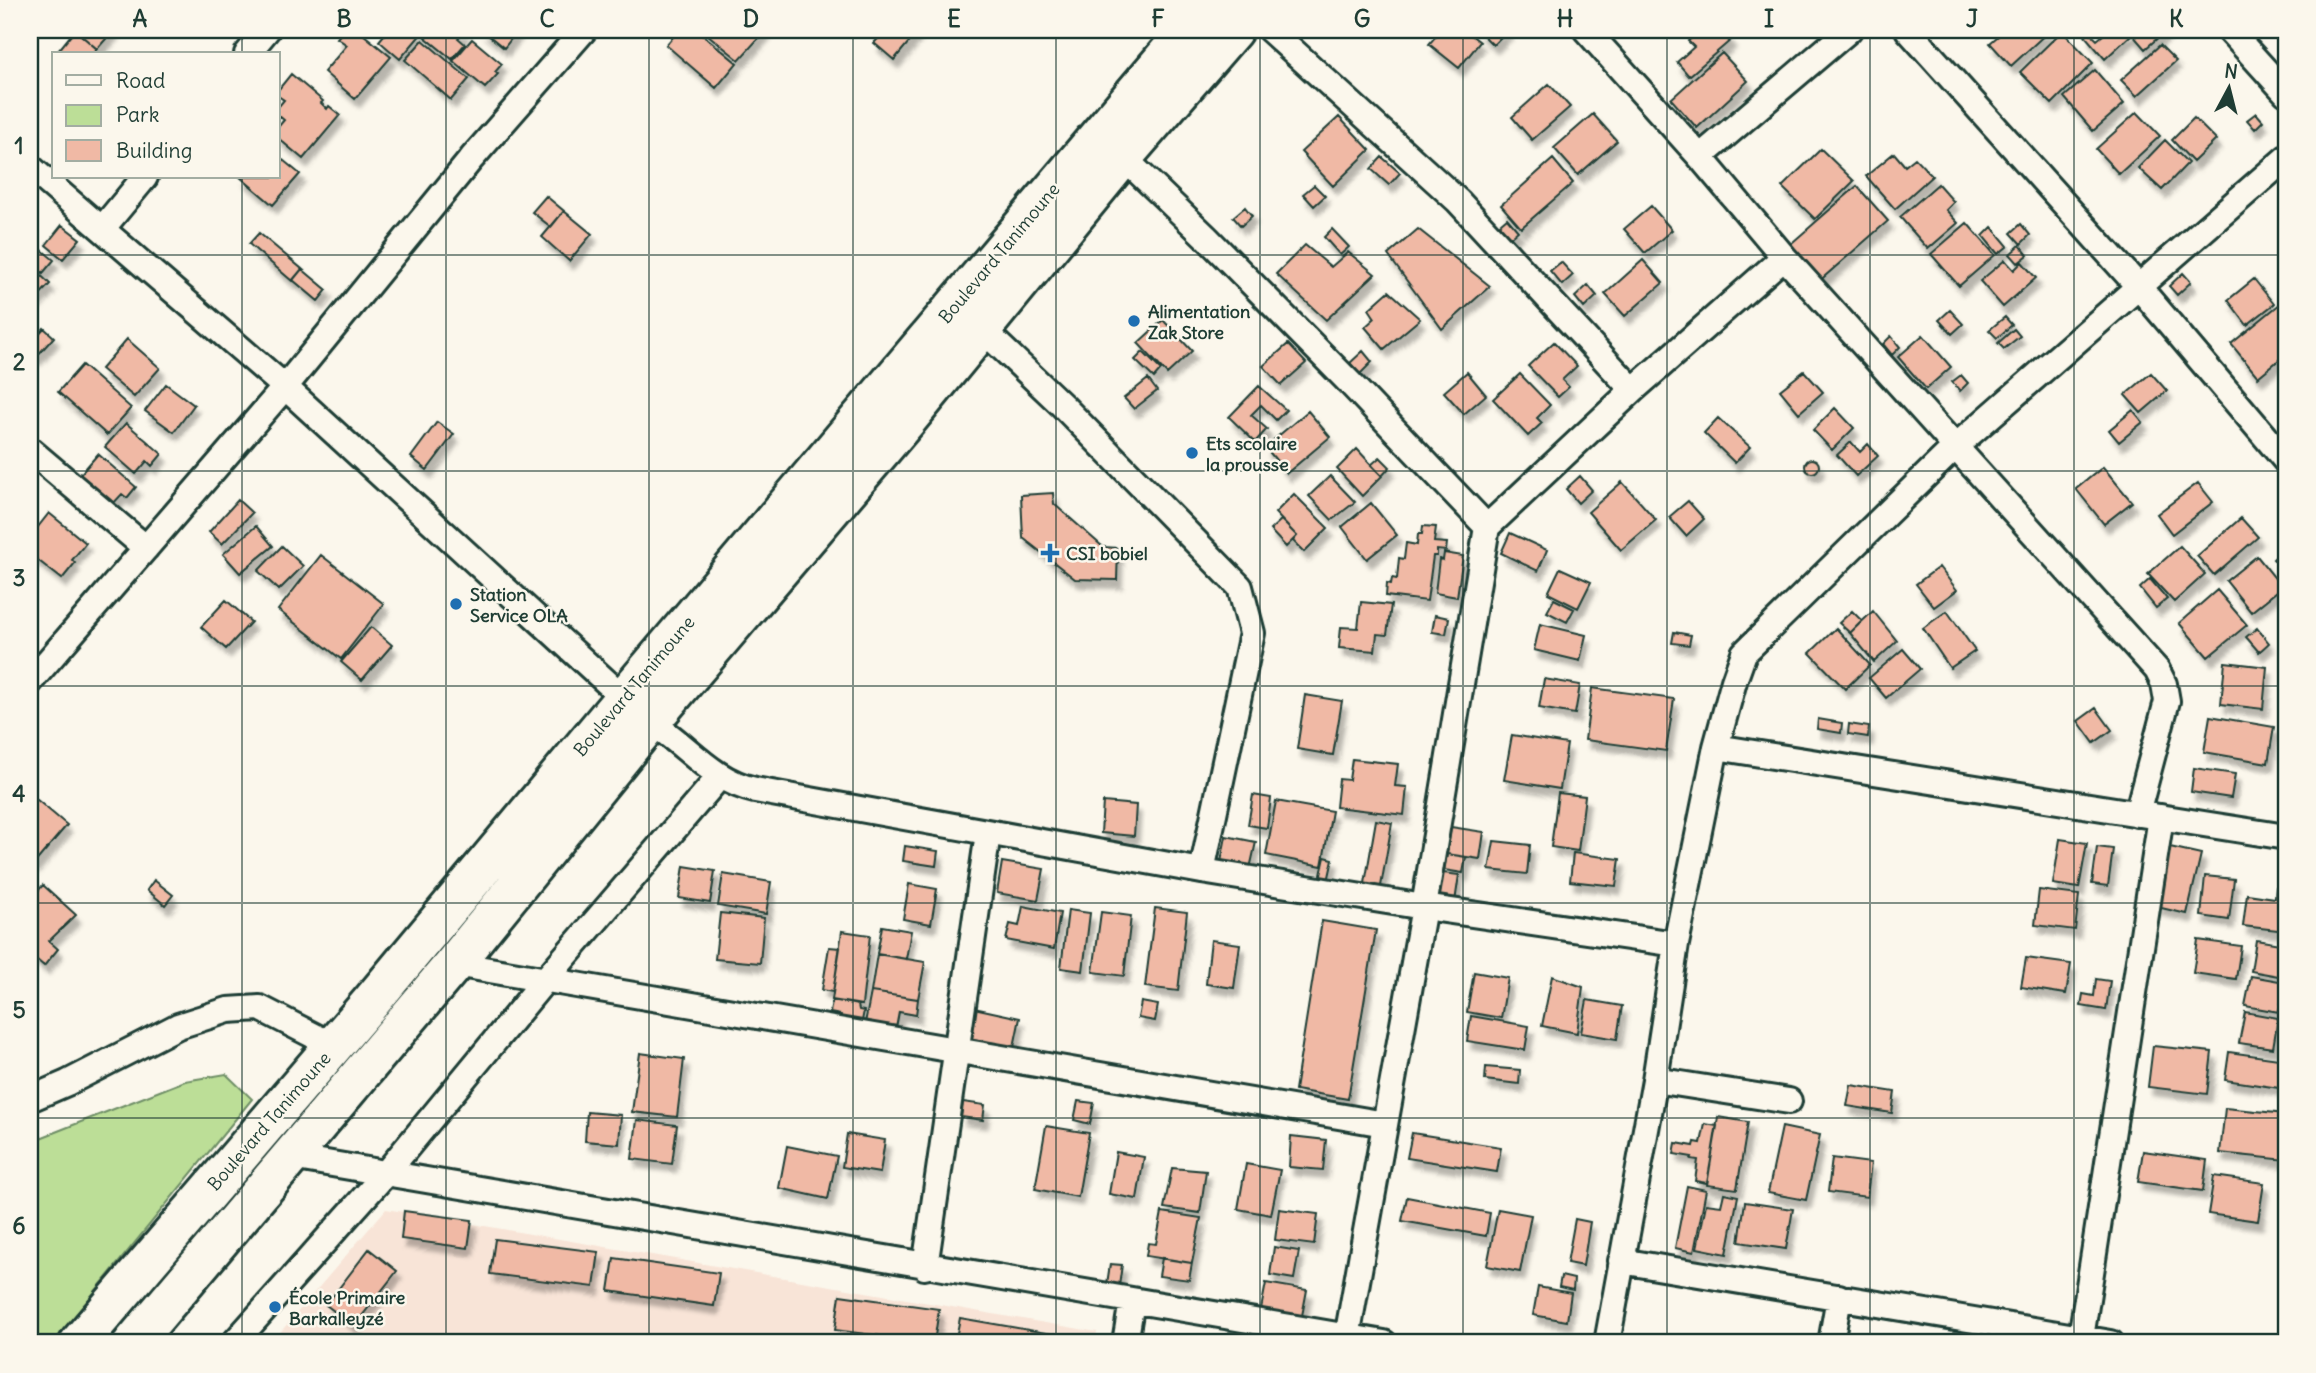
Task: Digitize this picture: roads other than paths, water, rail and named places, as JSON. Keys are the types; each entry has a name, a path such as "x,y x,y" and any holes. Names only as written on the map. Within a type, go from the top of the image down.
{"main road":[{"name":"Boulevard Tanimoune","path":"134,1343 452,966 637,710 1188,30"},
{"name":"Boulevard Tanimoune","path":"79,1343 334,1046 637,710 907,420 1123,157 1233,30"}],"street":[{"path":"249,52 267,30"},
{"path":"30,682 285,387 472,158 584,30"},
{"path":"1270,30 1458,201 1633,390"},
{"path":"1586,30 1700,157 1783,257 2140,650 2157,670 2164,684 2167,701 2065,1339"},
{"path":"1700,157 1849,30"},
{"path":"1908,30 2138,286 2286,461"},
{"path":"2229,30 2286,93"},
{"path":"1123,157 1208,238 1487,527"},
{"path":"1607,1343 1655,1080 1676,944 1716,747 1744,653 1955,447 2286,158"},
{"path":"30,167 285,387 637,710 695,759 734,784 754,790 1202,871 1424,908 1676,944"},
{"path":"102,229 144,178"},
{"path":"1347,1340 1424,908 1487,527 1633,390 1783,257"},
{"path":"981,328 1063,406 1240,587 1252,633 1202,871"},
{"path":"30,450 146,548"},
{"path":"1716,747 2286,837"},
{"path":"234,1343 386,1173 545,980 720,776"},
{"path":"925,1267 988,833"},
{"path":"452,966 466,966 1385,1124"},
{"path":"30,1098 67,1083 178,1026 228,1010 260,1008 334,1046"},
{"path":"1655,1080 1789,1101"},
{"path":"291,1157 1347,1340 1384,1343"},
{"path":"1621,1261 1839,1297 2065,1339 2111,1343"},
{"path":"1831,1343 1839,1297"},
{"path":"1125,1343 1132,1301"}],"place":[{"name":"Alimentation Zak Store","path":"1134,321"},
{"name":"Ets scolaire la prousse","path":"1192,453"},
{"name":"CSI bobiel","path":"1050,553"},
{"name":"Station Service OLA","path":"456,604"},
{"name":"École Primaire Barkalleyzé","path":"275,1307"}]}
